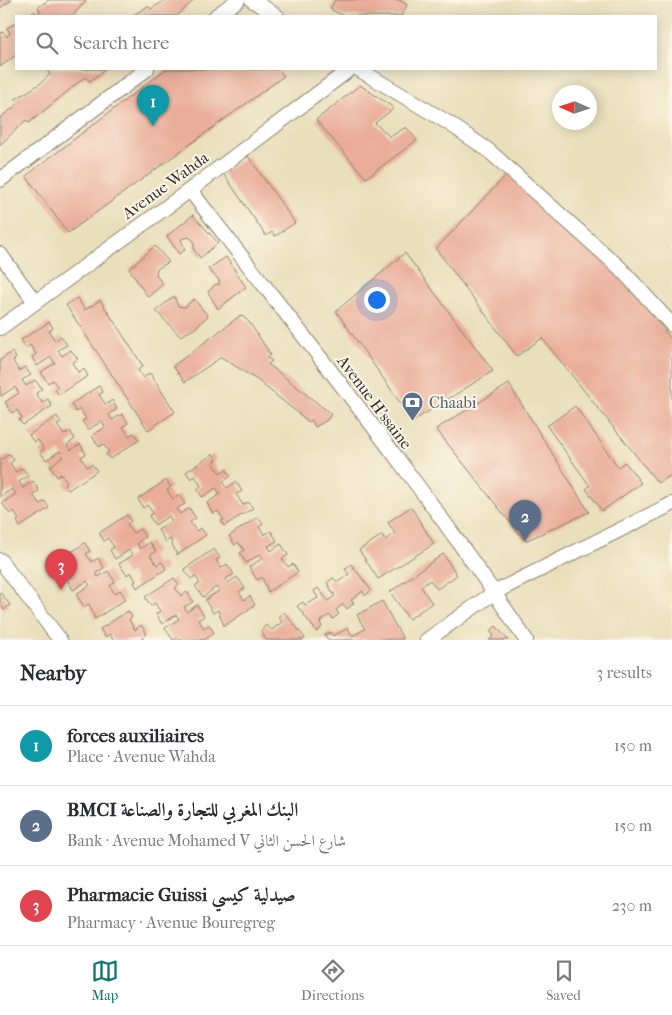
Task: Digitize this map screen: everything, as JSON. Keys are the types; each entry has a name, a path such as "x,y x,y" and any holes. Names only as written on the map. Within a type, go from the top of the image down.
{"street":[{"path":"217,15 238,0"},
{"path":"252,0 275,15"},
{"path":"0,180 146,70"},
{"name":"Avenue Wahda","path":"0,328 190,190 349,70"},
{"path":"360,70 447,122 488,150 620,268 672,325"},
{"name":"Avenue H'ssaine","path":"190,190 393,454 495,592 526,640"},
{"path":"0,254 35,302"},
{"path":"427,640 495,592 672,504"},
{"path":"0,560 60,640"}],"building":[{"path":"0,0 12,0 0,8"},
{"path":"49,0 87,0 73,15 37,15 40,11 38,7"},
{"path":"166,0 194,0 178,15 134,15 148,6 151,9"},
{"path":"335,0 399,0 407,5 402,15 342,15 330,9"},
{"path":"35,11 37,15 29,15"},
{"path":"15,24 15,56 0,67 0,34 3,32 7,37 10,33 7,28"},
{"path":"47,70 105,70 90,81 85,77 29,123 26,120 0,145 0,118 18,104 14,100 41,83 50,74"},
{"path":"165,70 278,70 284,76 68,233 26,176"},
{"path":"360,85 394,108 375,123 390,137 406,127 417,140 366,178 316,120"},
{"path":"248,156 295,223 275,236 272,232 266,236 223,173"},
{"path":"510,171 617,270 672,340 672,475 658,483 542,338 517,356 436,249"},
{"path":"193,215 218,243 200,258 194,250 194,241 189,237 181,239 185,250 179,254 167,236"},
{"path":"155,246 169,262 157,269 156,275 163,284 148,297 129,269"},
{"path":"405,253 493,371 413,421 336,311"},
{"path":"226,257 246,287 218,309 208,292 216,284 219,285 219,280 208,269"},
{"path":"174,296 178,306 185,307 194,299 208,316 194,329 180,336 156,311"},
{"path":"77,298 85,310 100,300 143,366 138,370 143,378 150,373 175,412 148,430 66,305"},
{"path":"241,315 249,322 271,355 266,357 272,361 268,364 331,414 327,420 315,427 312,420 309,422 257,380 221,357 185,382 173,366"},
{"path":"49,322 53,328 49,331 55,341 61,336 67,345 58,350 62,356 71,350 78,359 72,363 78,372 84,369 88,376 59,395 55,390 58,388 53,380 48,383 41,372 55,363 51,357 37,366 32,357 36,354 30,345 26,348 21,340"},
{"path":"12,352 16,358 13,361 19,371 25,367 31,375 22,380 26,386 35,380 42,389 36,393 42,403 48,399 52,406 23,425 19,420 22,418 17,410 12,413 5,402 19,393 15,387 1,396 0,394 0,360"},
{"path":"509,384 589,512 525,541 436,429"},
{"path":"99,386 103,392 99,395 106,405 112,400 117,409 109,414 112,420 122,414 128,423 123,427 129,436 134,433 139,440 110,459 106,454 109,452 103,444 99,447 92,436 105,427 102,421 88,430 82,421 86,419 80,409 76,412 71,404"},
{"path":"575,406 618,467 625,462 641,483 602,511 586,489 590,486 547,426"},
{"path":"57,416 61,423 57,425 64,435 70,431 75,439 67,445 71,450 80,444 86,454 81,457 87,467 92,464 97,471 68,490 64,484 67,482 61,474 57,477 50,466 63,457 60,451 46,460 40,452 44,449 38,440 34,442 29,435"},
{"path":"10,454 14,460 10,463 16,472 23,468 28,476 19,482 23,488 33,481 39,491 33,495 40,504 45,501 49,508 20,527 17,521 19,520 14,511 10,514 2,503 16,494 12,489 0,497 0,460"},
{"path":"213,454 217,460 213,462 220,473 226,469 231,476 222,482 227,488 236,482 242,491 236,494 243,505 248,502 253,508 224,526 221,521 224,520 218,511 213,514 207,503 220,494 216,488 202,497 197,489 201,486 195,476 191,479 186,472"},
{"path":"166,480 171,487 167,490 173,499 179,495 185,504 176,509 180,514 189,508 196,518 190,522 196,531 201,528 206,535 177,555 170,539 166,542 158,530 172,521 169,516 155,525 149,516 153,513 147,505 143,508 138,499"},
{"path":"411,507 434,544 378,579 359,550 382,535 385,540 395,534 388,522"},
{"path":"127,515 131,521 127,524 133,533 140,529 145,537 137,543 140,549 150,542 156,552 150,555 157,565 162,562 166,569 137,588 134,582 136,581 131,572 127,575 119,564 133,555 129,550 115,559 110,550 114,547 108,538 104,541 99,533"},
{"path":"258,517 263,524 259,527 264,535 271,531 277,541 268,546 271,551 281,544 288,555 282,559 288,567 293,564 298,572 268,592 262,577 257,580 249,567 263,558 260,554 246,563 240,553 244,550 238,542 235,545 229,536"},
{"path":"85,543 90,551 86,554 92,562 98,558 104,568 96,573 98,577 108,571 115,582 110,586 115,594 120,590 126,599 95,619 89,604 84,607 76,594 90,585 87,581 73,590 67,580 71,577 66,569 62,572 56,562"},
{"path":"214,549 220,558 216,560 221,568 227,564 234,574 225,579 228,583 237,577 245,588 239,592 244,600 250,596 255,605 224,626 218,610 213,613 205,600 219,591 216,587 203,597 195,586 200,583 195,576 191,579 184,569"},
{"path":"443,554 457,575 437,589 430,580 421,587 432,603 409,619 390,592"},
{"path":"351,564 371,590 365,596 363,591 351,600 354,603 347,609 343,604 336,610 339,614 333,619 329,615 320,622 322,627 317,632 297,606 303,602 305,605 318,598 314,591 318,588 328,601 335,596 327,583 333,578 338,582 349,574 345,569"},
{"path":"174,578 179,585 175,588 181,596 187,592 193,602 184,607 187,612 197,605 204,616 198,620 204,628 209,625 214,633 204,640 179,640 178,638 173,640 165,628 179,619 176,615 162,624 156,614 160,611 155,603 151,606 145,597"},
{"path":"0,592 10,605 4,610 2,606 0,607"},
{"path":"382,601 403,639 328,640 325,635 331,632 333,636 348,628 352,636 365,629 357,615"},
{"path":"128,611 132,617 129,620 135,630 141,625 147,634 139,640 113,640 110,634 105,637 100,629"},
{"path":"284,612 305,638 303,640 266,640 261,631 266,625 272,630 282,622 278,617"},
{"path":"496,626 508,640 489,640 494,636 490,631"}],"place":[{"name":"forces auxiliaires","path":"153,126"},
{"name":"Chaabi","path":"413,421"},
{"name":"BMCI البنك المغربي للتجارة والصناعة","path":"525,541"},
{"name":"Pharmacie Guissi صيدلية كيسي","path":"61,590"}]}
